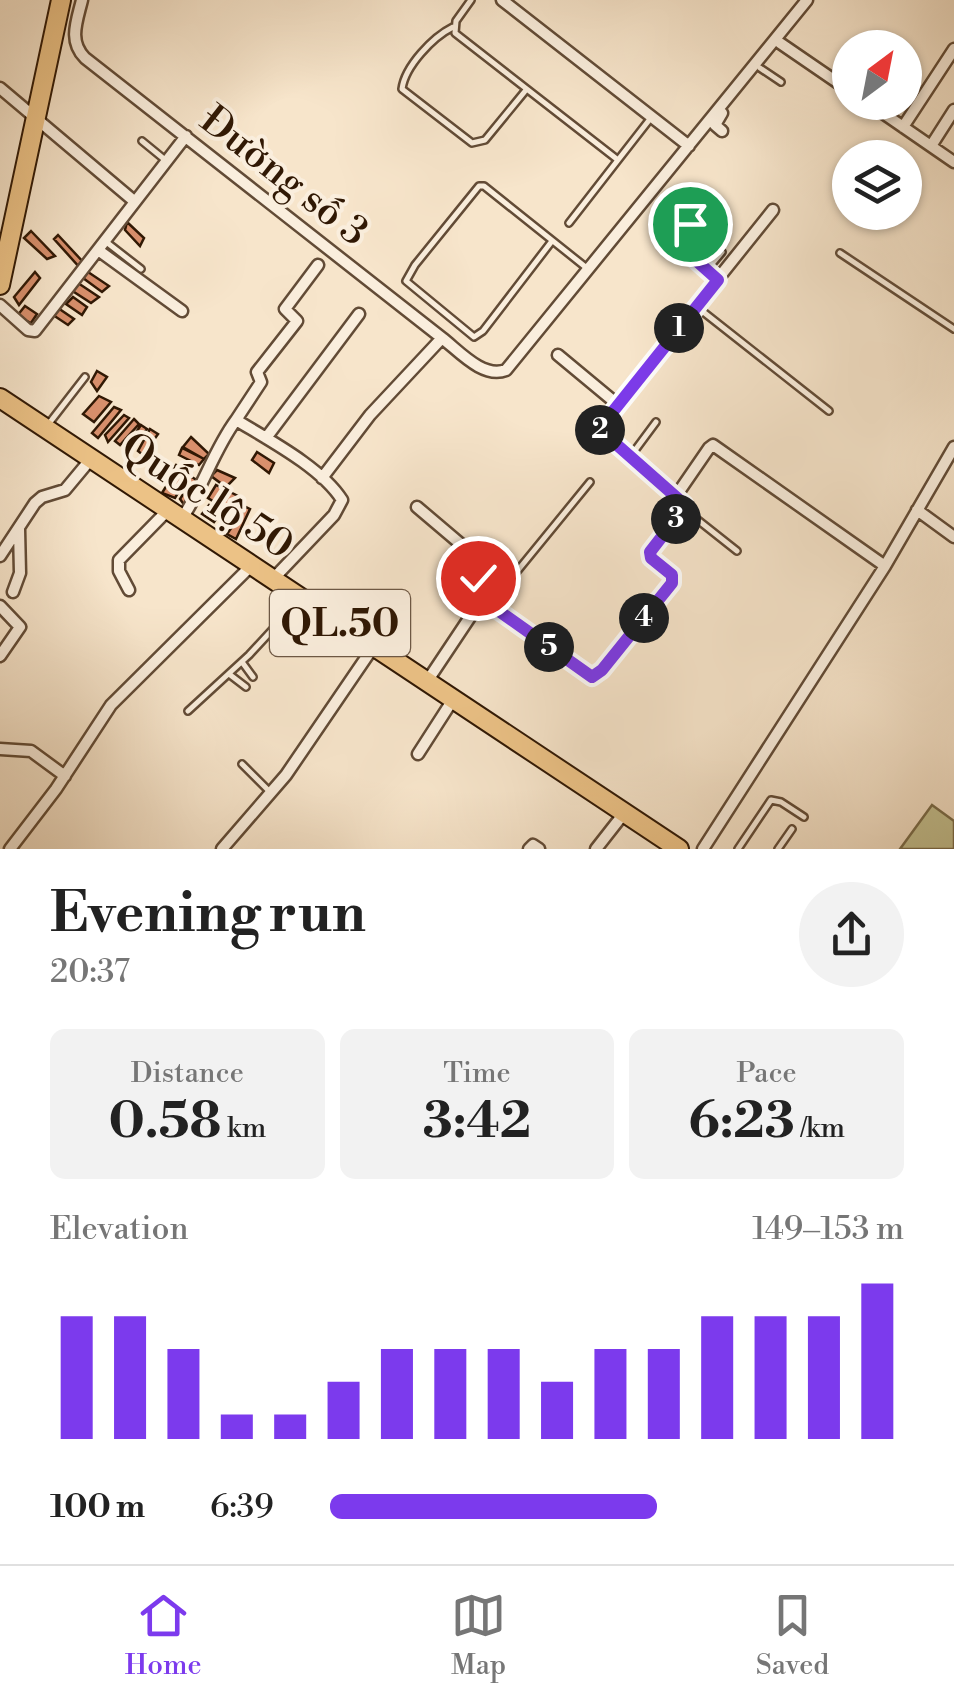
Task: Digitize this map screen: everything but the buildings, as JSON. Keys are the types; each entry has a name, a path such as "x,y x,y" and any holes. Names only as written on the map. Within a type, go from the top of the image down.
{"highway":[{"path":"1,276 61,0"},
{"name":"Quốc lộ 50","path":"0,398 679,849"}],"street":[{"name":"Đường số 3","path":"82,0 74,39 76,50 484,369 499,373 506,370 588,270"},
{"path":"502,0 688,146"},
{"path":"588,270 806,0"},
{"path":"722,131 715,124 718,118 814,0"},
{"path":"780,42 832,78"},
{"path":"903,127 954,49"},
{"path":"0,88 134,201"},
{"path":"932,146 954,110"},
{"path":"893,120 954,162"},
{"path":"0,305 28,330 35,331 186,136"},
{"path":"416,507 483,563 475,590 486,602 588,675 596,675 672,583 672,575 651,558 650,552 684,508 676,496 599,429 772,210"},
{"path":"102,246 182,311"},
{"path":"129,590 119,571 119,560 175,515 260,382 258,372 297,321 285,308 318,265"},
{"path":"266,438 359,314"},
{"path":"322,478 370,415 442,338"},
{"path":"558,355 617,404"},
{"path":"236,420 322,478 340,496 339,508 274,578"},
{"path":"676,496 714,446 885,566"},
{"path":"703,849 885,566 954,447"},
{"path":"0,556 35,503 65,490 90,460"},
{"path":"918,510 954,537"},
{"path":"14,592 20,573 20,528"},
{"path":"0,838 11,849 111,705 252,564"},
{"path":"428,680 486,602"},
{"path":"0,606 20,627 0,656"},
{"path":"222,849 271,793 374,646"},
{"path":"418,754 454,698"},
{"path":"0,749 31,751 65,776"},
{"path":"596,849 625,812"},
{"path":"529,849 533,845 539,849"}],"lane":[{"path":"471,0 454,27 432,41 405,78 402,89 472,143 485,140 526,90"},
{"path":"454,27 455,33 618,160"},
{"path":"760,68 780,82"},
{"path":"569,223 652,117"},
{"path":"142,141 167,161"},
{"path":"552,241 474,337 406,281 479,186 484,186 588,270"},
{"path":"700,199 690,220 689,250 718,280"},
{"path":"102,246 141,269"},
{"path":"706,270 722,252"},
{"path":"840,253 954,330"},
{"path":"697,307 830,411"},
{"path":"45,429 85,377"},
{"path":"630,457 656,422"},
{"path":"486,602 590,482"},
{"path":"684,508 737,551"},
{"path":"188,711 242,662 302,597"},
{"path":"324,652 318,635 330,616"},
{"path":"242,662 253,677"},
{"path":"229,674 246,687"},
{"path":"242,764 271,793"},
{"path":"738,849 772,800 804,817"},
{"path":"778,849 792,829"}],"shaded area":[{"path":"932,805 954,821 954,849 900,849"}],"route":[{"path":"478,578 476,594 592,677 602,670 672,583 672,575 649,555 684,504 599,429 718,280 690,255 690,224"}]}
